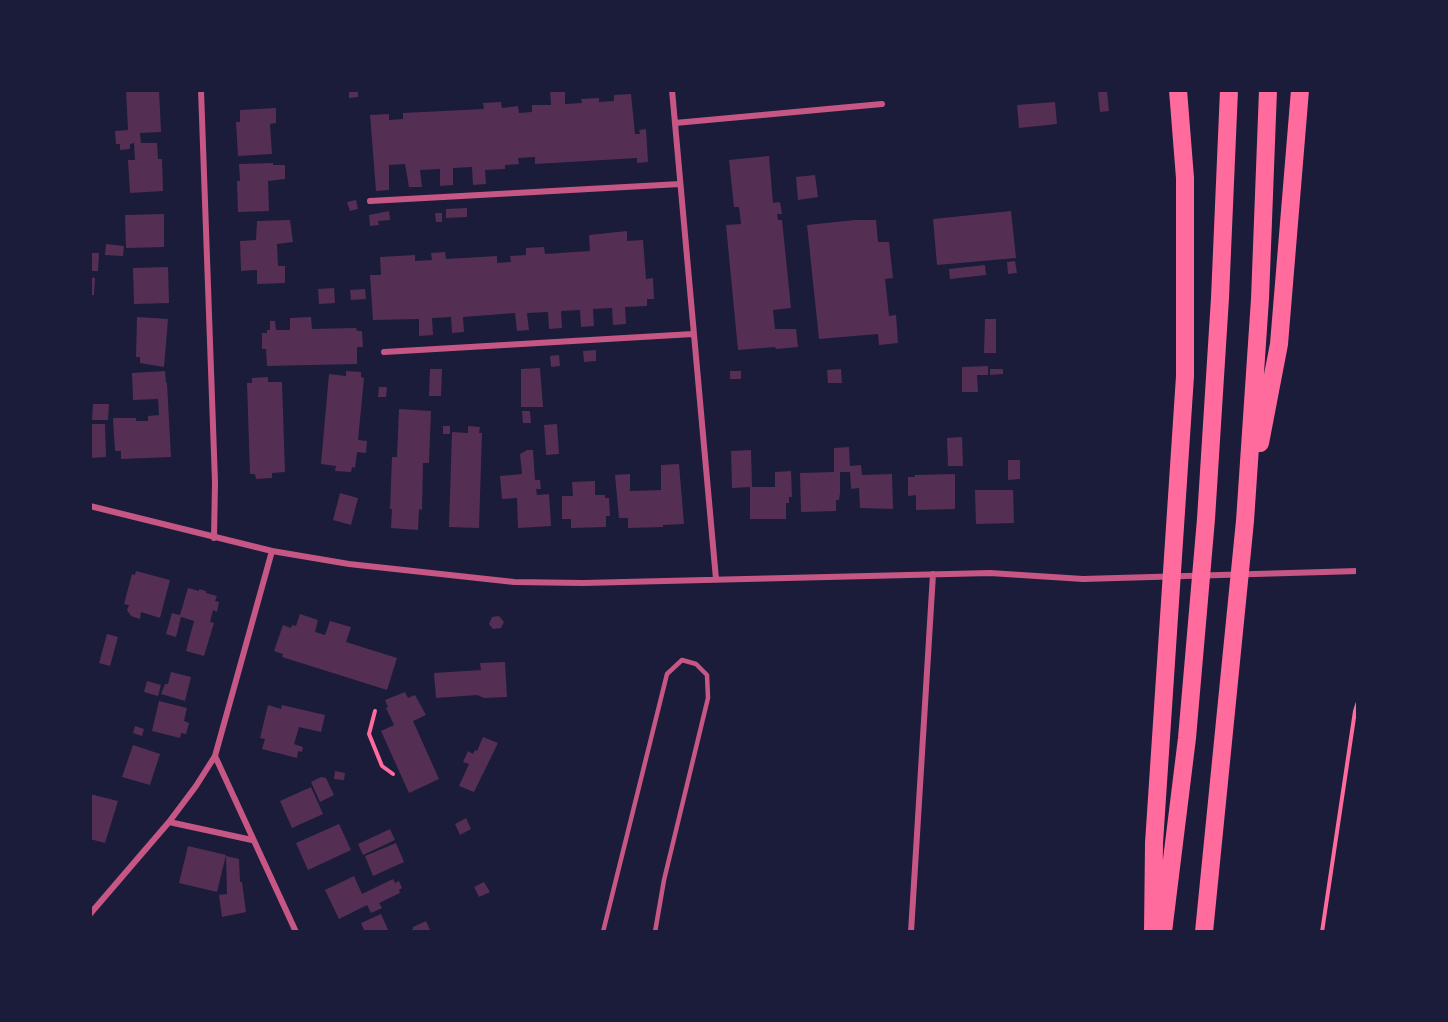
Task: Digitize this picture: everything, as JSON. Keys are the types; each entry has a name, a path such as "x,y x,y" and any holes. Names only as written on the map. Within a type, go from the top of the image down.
{"highway":[{"path":"1153,932 1154,843 1185,376 1185,178 1178,90"},
{"path":"1163,932 1187,738 1205,531 1220,298 1229,90"},
{"path":"1204,932 1245,521 1260,299 1269,90"},
{"path":"1245,521 1279,344 1300,90"}],"street":[{"path":"201,90 215,482 214,538"},
{"path":"672,90 716,579"},
{"path":"675,123 882,104"},
{"path":"370,201 680,184"},
{"path":"384,352 693,334"},
{"path":"90,506 272,551 360,566 514,582 594,583 990,573 1083,579 1358,571"},
{"path":"90,914 169,822 196,786 214,756 272,551"},
{"path":"911,932 933,574"},
{"path":"214,756 296,932"},
{"path":"169,822 252,840"}],"lane":[{"path":"603,932 667,674 682,660 696,664 707,675 708,698 664,880 655,932"}],"path":[{"path":"1322,932 1354,711 1358,702"},
{"path":"375,711 369,734 382,766 393,774"}],"building":[{"path":"126,90 159,90 161,132 140,133 141,143 157,143 158,159 162,159 163,191 130,193 128,160 135,160 134,143 130,144 130,149 120,150 120,144 116,144 115,131 128,130"},
{"path":"349,90 358,90 358,97 349,98"},
{"path":"550,90 565,90 565,104 582,103 581,99 599,98 599,102 614,101 614,95 631,94 635,134 640,134 639,130 646,129 648,162 637,163 637,158 535,164 535,157 518,158 519,164 505,165 505,169 485,170 486,184 473,185 472,167 453,168 453,185 440,186 440,169 420,170 422,187 409,187 405,164 389,165 389,190 376,191 370,115 389,114 389,120 403,119 403,113 484,109 483,103 501,102 502,108 518,106 519,113 532,112 532,105 551,105"},
{"path":"1107,90 1109,111 1100,112 1098,91"},
{"path":"1055,102 1057,124 1019,128 1017,105"},
{"path":"276,108 276,123 270,124 272,154 238,156 236,122 240,122 240,110"},
{"path":"769,156 773,203 780,202 782,214 777,214 778,220 782,220 791,308 773,310 775,329 796,329 798,347 738,350 726,225 741,224 739,207 734,207 729,160"},
{"path":"273,163 273,165 285,165 285,179 268,181 269,211 238,212 239,164"},
{"path":"815,175 818,197 798,200 796,177"},
{"path":"356,200 358,209 350,211 347,202"},
{"path":"467,208 467,217 446,218 446,209"},
{"path":"389,211 390,220 378,221 379,225 370,226 369,215"},
{"path":"1011,211 1016,258 937,265 933,219"},
{"path":"435,213 442,213 442,222 436,222"},
{"path":"164,214 164,247 126,248 125,215"},
{"path":"290,220 293,242 277,244 278,266 285,266 285,283 257,284 257,270 241,271 240,241 256,240 257,221"},
{"path":"876,220 878,242 889,242 893,278 885,279 889,316 896,315 898,343 879,345 878,334 819,339 807,225"},
{"path":"627,231 627,241 643,240 646,279 653,278 654,299 647,299 647,306 625,307 626,324 613,325 612,308 593,309 594,326 581,327 580,310 561,311 562,328 549,329 548,312 527,313 529,330 517,331 515,313 463,317 464,332 452,333 451,317 432,318 433,335 419,336 419,319 373,320 370,275 381,275 380,257 415,255 415,261 432,260 431,253 445,252 446,259 497,256 497,263 511,262 510,256 526,255 526,248 544,247 545,254 590,251 589,235"},
{"path":"106,244 124,246 123,256 105,255"},
{"path":"90,253 99,253 98,271 90,271"},
{"path":"1015,261 1017,273 1008,274 1007,262"},
{"path":"985,265 986,275 950,279 949,269"},
{"path":"168,267 169,303 134,304 133,268"},
{"path":"90,277 95,278 94,295 90,295"},
{"path":"334,288 335,303 319,304 318,289"},
{"path":"365,289 366,299 351,300 350,290"},
{"path":"137,317 168,319 164,367 140,363 140,357 136,357"},
{"path":"311,317 312,329 356,328 357,331 362,331 363,347 357,347 357,364 267,366 266,349 262,349 262,333 270,330 270,321 275,321 276,330 290,330 290,318"},
{"path":"985,319 996,319 996,353 984,353"},
{"path":"596,350 596,361 584,362 583,351"},
{"path":"559,355 560,366 551,367 550,356"},
{"path":"988,366 988,375 977,375 978,392 962,392 962,367"},
{"path":"540,368 543,407 521,407 521,369"},
{"path":"430,369 442,369 441,396 429,396"},
{"path":"841,369 842,383 828,383 827,370"},
{"path":"990,369 1003,369 1003,374 990,375"},
{"path":"165,371 171,457 121,459 121,451 115,451 113,418 136,418 136,421 148,421 148,416 159,415 158,399 133,400 132,373"},
{"path":"346,371 361,372 361,377 364,378 358,440 367,441 366,453 357,452 355,468 352,467 351,472 335,471 336,466 321,464 329,374 346,376"},
{"path":"730,371 741,371 741,379 730,379"},
{"path":"268,377 268,382 282,382 285,472 272,473 272,478 256,479 255,474 250,474 247,383 252,383 252,378"},
{"path":"379,387 387,387 386,397 378,397"},
{"path":"93,404 109,404 108,420 92,420"},
{"path":"399,409 431,411 429,463 423,463 422,510 419,509 418,530 391,528 392,457 397,457"},
{"path":"522,411 530,411 531,423 523,423"},
{"path":"90,424 105,424 106,457 90,458"},
{"path":"557,424 559,454 546,455 544,425"},
{"path":"443,426 450,426 450,434 443,434"},
{"path":"468,426 480,427 479,433 482,433 479,528 449,527 452,432 468,433"},
{"path":"962,437 963,466 948,466 947,438"},
{"path":"849,447 850,466 861,465 862,475 892,474 893,509 860,508 859,488 851,489 850,472 840,472 840,493 839,500 836,500 836,511 801,512 800,473 834,472 834,448"},
{"path":"533,450 535,480 540,480 541,489 536,489 537,495 549,494 551,526 518,528 517,498 502,499 500,476 522,474 520,454"},
{"path":"751,450 752,487 775,487 775,472 791,471 792,497 789,497 789,503 786,503 786,519 750,519 750,487 732,488 731,451"},
{"path":"1008,460 1020,460 1020,479 1008,480"},
{"path":"679,464 684,524 628,528 628,518 619,518 615,475 630,474 630,491 661,490 661,465"},
{"path":"955,474 955,509 916,510 916,495 908,496 908,477"},
{"path":"595,481 595,495 605,495 605,498 609,498 610,516 606,516 606,527 571,528 571,519 562,519 562,496 573,496 572,482"},
{"path":"975,490 1013,490 1014,523 976,524"},
{"path":"340,493 358,498 351,525 333,520"},
{"path":"136,571 170,580 160,618 141,612 140,619 131,616 127,610 129,605 124,604 132,574 135,575"},
{"path":"188,588 206,591 206,593 217,596 215,601 219,602 217,612 213,610 210,622 214,623 204,656 186,651 194,621 181,617 176,637 166,634 172,613 180,615"},
{"path":"300,614 318,620 315,632 325,635 330,621 351,627 346,642 397,658 387,690 282,657 283,654 274,651 283,625 291,628 292,625 296,626"},
{"path":"499,616 504,622 501,628 493,629 489,624 492,617"},
{"path":"107,634 118,637 110,666 99,663"},
{"path":"505,662 507,697 484,698 477,695 436,698 434,673 481,670 480,663"},
{"path":"171,672 191,677 185,701 161,694 165,684 168,684"},
{"path":"147,681 161,685 158,696 144,692"},
{"path":"405,692 408,698 415,695 426,715 413,721 439,779 409,793 381,731 394,725 385,700"},
{"path":"159,701 187,708 184,721 189,723 186,734 181,733 180,738 152,731"},
{"path":"268,705 281,709 282,705 325,715 321,732 299,727 294,744 303,747 302,752 298,751 297,758 262,749 265,739 260,738"},
{"path":"135,726 144,729 142,736 133,733"},
{"path":"483,737 498,743 474,792 459,786 469,764 463,762 468,751 473,754 475,750 477,751"},
{"path":"133,745 160,754 150,785 122,777"},
{"path":"335,771 345,773 344,780 334,779"},
{"path":"321,777 326,778 334,795 320,802 311,782"},
{"path":"311,787 323,814 292,828 280,801"},
{"path":"90,794 118,801 105,843 90,839"},
{"path":"466,818 471,829 460,835 455,824"},
{"path":"339,824 351,850 308,870 296,843"},
{"path":"390,829 395,840 363,855 358,844"},
{"path":"396,843 404,862 373,876 365,856"},
{"path":"188,846 226,855 217,892 179,883"},
{"path":"226,856 239,859 240,882 242,882 246,912 222,917 219,895 227,894"},
{"path":"354,876 362,894 393,879 395,883 399,881 402,888 399,890 400,893 379,903 382,908 371,913 367,905 339,919 325,890"},
{"path":"484,882 490,892 479,897 474,887"},
{"path":"381,914 389,932 365,932 361,923"},
{"path":"426,921 431,932 408,932 413,927"}]}
